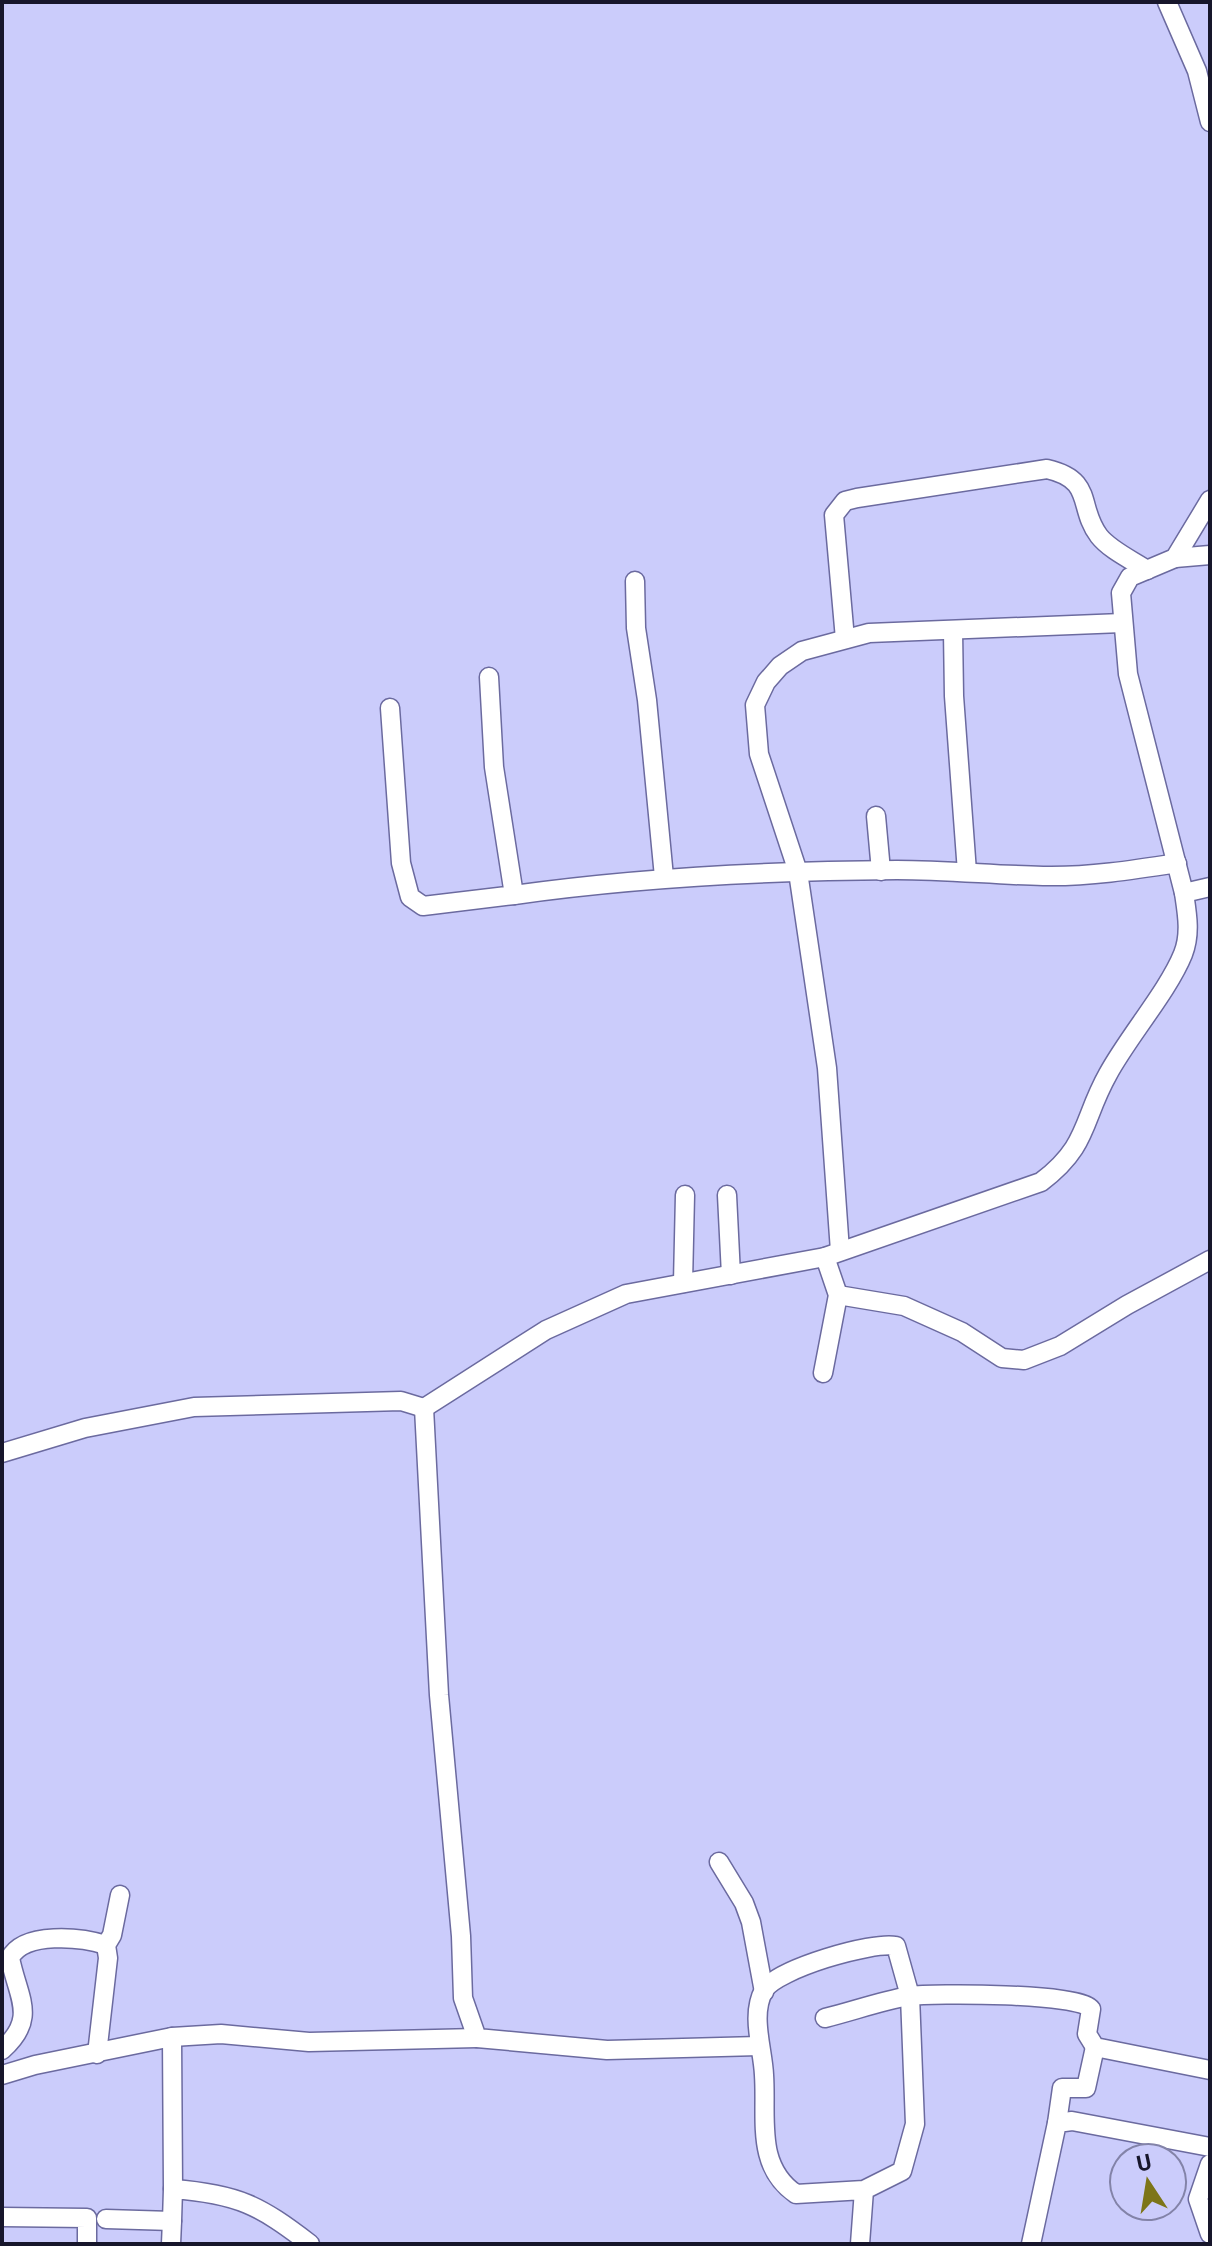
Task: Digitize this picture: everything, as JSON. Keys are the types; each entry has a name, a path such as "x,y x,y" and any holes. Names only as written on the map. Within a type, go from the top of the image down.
{"street":[{"path":"1167,2 1207,90 1210,122"},
{"path":"845,639 834,515 845,501 857,498 1047,469 1062,473 1079,486 1101,538 1147,570"},
{"path":"1175,558 1210,500"},
{"path":"2,1453 85,1428 194,1407 401,1401 424,1408 546,1330 626,1294 833,1254 1041,1182 1063,1166 1078,1146 1106,1077 1183,954 1188,927 1177,863 1128,674 1121,593 1130,577 1175,558 1210,555"},
{"path":"635,581 636,628 647,700 664,877"},
{"path":"823,1373 838,1295 833,1254 827,1068 798,872 759,754 755,705 766,682 780,666 802,651 869,633 1122,623"},
{"path":"953,631 954,696 967,872"},
{"path":"489,677 494,767 514,895"},
{"path":"390,708 401,863 410,897 423,906 664,877 881,871 1046,876 1131,870 1177,863"},
{"path":"876,816 881,871"},
{"path":"1184,893 1210,887"},
{"path":"683,1283 685,1195"},
{"path":"727,1195 731,1275"},
{"path":"838,1295 904,1306 962,1332 1002,1358 1024,1360 1060,1346 1210,1260"},
{"path":"424,1408 439,1695 461,1936 463,1998 477,2038"},
{"path":"719,1862 744,1903 751,1922 764,1992 759,2008 759,2046 764,2076 762,2129 776,2177 796,2194 864,2190 902,2171 908,2159 915,2124 910,1996 896,1946 870,1946 782,1976 764,1992"},
{"path":"97,2054 108,1958 106,1945 112,1935 120,1895"},
{"path":"2,2050 17,2037 26,2017 10,1958 15,1947 26,1942 89,1940 106,1945"},
{"path":"825,2018 910,1996 994,1996 1083,2002 1091,2009 1087,2034 1095,2047 1086,2088 1062,2088 1031,2244"},
{"path":"2,2075 35,2065 172,2037 221,2034 309,2042 477,2038 607,2050 759,2046"},
{"path":"171,2244 172,2037"},
{"path":"1095,2047 1210,2070"},
{"path":"1057,2123 1072,2121 1210,2147"},
{"path":"1210,2164 1198,2199 1210,2234"},
{"path":"173,2189 212,2192 263,2209 310,2244"},
{"path":"860,2244 864,2190"},
{"path":"2,2217 87,2218 87,2244"},
{"path":"106,2219 172,2221"}]}
